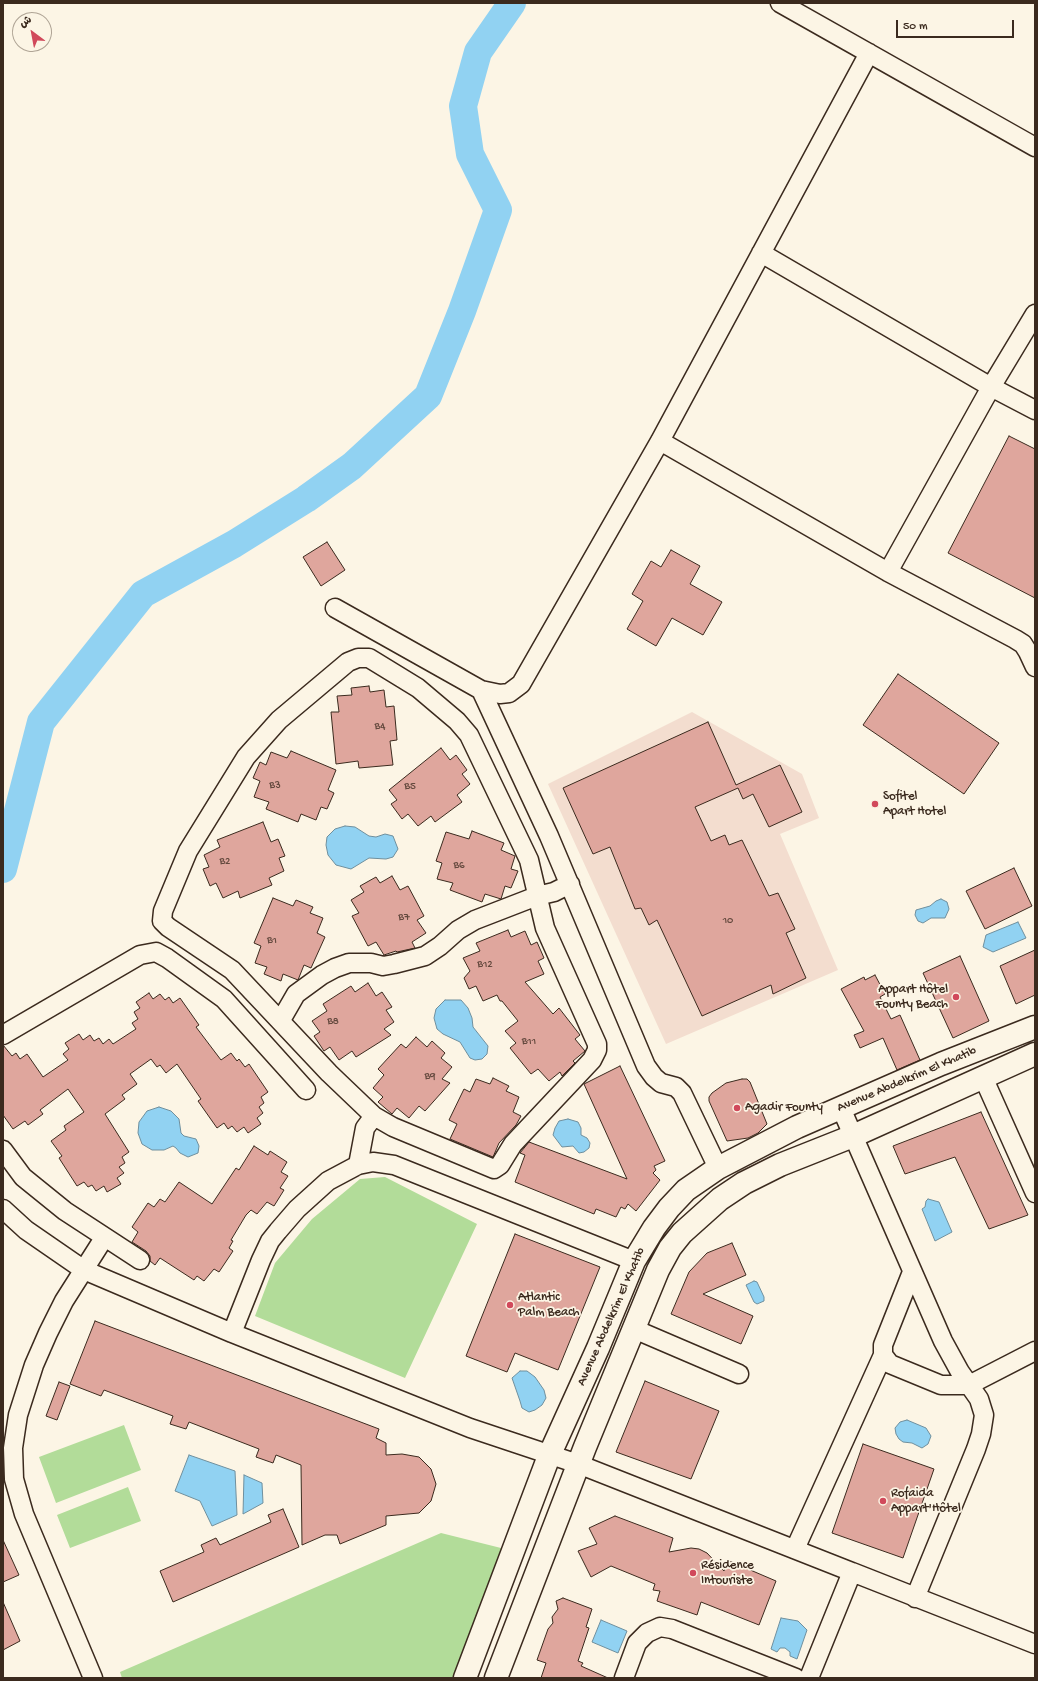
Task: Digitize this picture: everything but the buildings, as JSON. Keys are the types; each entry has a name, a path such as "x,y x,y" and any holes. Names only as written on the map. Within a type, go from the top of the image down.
{"street":[{"path":"780,3 1035,147"},
{"path":"335,608 482,690 500,694 509,693 521,684 660,441 869,54"},
{"path":"761,253 991,387 1035,410"},
{"path":"888,572 991,387 1035,314"},
{"path":"660,441 888,572 1019,642 1028,652 1035,667"},
{"path":"369,658 418,688 464,729 473,742 529,860 537,896 545,928 597,1044 597,1050 592,1060 513,1144 500,1165 494,1169 393,1127 374,1116 329,1073 281,1020 232,970 168,927 162,921 161,916 188,851 246,757 279,720 352,660 369,658"},
{"path":"482,690 570,884 646,1066 654,1077 661,1083 671,1085 682,1094 718,1168"},
{"path":"281,1020 296,994 322,975 335,968 349,963 371,963 383,966 425,956 440,946 465,925 537,896 554,892 570,884"},
{"path":"3,1035 140,955 156,952 167,958 229,1002 306,1090"},
{"name":"Avenue Abdelkrim El Khatib","path":"465,1678 549,1456 598,1348 634,1261 654,1228 682,1194 718,1168 797,1127 941,1064 1035,1027"},
{"name":"Avenue Abdelkrim El Khatib","path":"496,1678 578,1464 658,1270 670,1248 682,1233 700,1215 744,1183 780,1165 853,1136 1035,1054"},
{"path":"983,1077 1035,1194"},
{"path":"841,1108 943,1341 983,1408 984,1415 981,1434 915,1598"},
{"path":"358,1165 365,1128 374,1116"},
{"path":"3,1150 23,1177 65,1211 104,1238 140,1260"},
{"path":"232,1333 270,1241 297,1209 328,1181 358,1165 373,1162 394,1165 634,1261"},
{"path":"3,1209 46,1245 84,1270 232,1333 470,1428 549,1456 578,1464 1035,1644"},
{"path":"93,1678 24,1514 14,1479 12,1448 18,1415 34,1365 64,1301 104,1238"},
{"path":"795,1549 883,1356 883,1345 912,1272"},
{"path":"634,1329 739,1374"},
{"path":"883,1356 890,1364 941,1385 969,1385 1035,1351"},
{"path":"809,1678 852,1572"},
{"path":"624,1678 636,1643 647,1633 665,1628 672,1628 796,1678"}],"shaded area":[{"path":"692,712 802,774 819,818 780,834 838,970 666,1044 548,784"}],"green space":[{"path":"385,1177 477,1224 405,1378 255,1316 275,1263 312,1219 360,1179"},
{"path":"124,1425 141,1470 56,1503 39,1457"},
{"path":"128,1487 141,1521 70,1548 57,1515"},
{"path":"441,1533 505,1549 456,1678 122,1678 120,1672"}],"water":[{"path":"345,826 355,827 369,836 376,837 385,834 393,836 398,849 393,857 386,859 369,858 351,869 336,865 328,855 326,845 327,837 335,829"},
{"path":"941,899 947,902 949,909 945,918 931,918 923,923 918,921 915,915 916,910 930,906"},
{"path":"1018,922 1026,938 993,952 983,947 986,935"},
{"path":"445,1000 461,1000 468,1008 472,1018 473,1027 488,1046 487,1054 482,1059 475,1060 470,1058 460,1042 443,1034 437,1029 434,1018 436,1009"},
{"path":"159,1107 171,1111 179,1119 181,1133 184,1136 196,1139 199,1146 198,1153 188,1157 180,1153 173,1146 164,1150 152,1150 142,1144 138,1133 139,1122 147,1111"},
{"path":"568,1119 578,1122 581,1128 581,1135 587,1138 590,1143 589,1148 584,1152 579,1153 573,1146 562,1147 553,1135 559,1121"},
{"path":"928,1199 939,1202 952,1232 935,1241 922,1209 925,1207"},
{"path":"754,1281 757,1282 764,1297 764,1301 757,1304 754,1302 746,1285"},
{"path":"520,1371 527,1371 535,1377 544,1390 546,1398 542,1405 529,1412 522,1408 512,1378"},
{"path":"907,1420 926,1428 931,1436 928,1444 922,1448 912,1443 903,1442 899,1439 895,1428 900,1422"},
{"path":"189,1455 235,1471 237,1515 212,1526 200,1501 175,1491"},
{"path":"244,1475 262,1483 263,1503 243,1514"},
{"path":"781,1618 798,1621 807,1630 797,1659 790,1656 790,1652 785,1648 780,1648 777,1652 771,1649"},
{"path":"601,1620 627,1631 618,1653 592,1642"}],"waterway":[{"path":"3,869 41,722 143,594 234,544 306,499 352,466 428,396 462,311 498,210 470,154 463,106 478,52 512,3"}],"place":[{"name":"Sofitel Apart Hotel","path":"875,804"},
{"name":"Appart Hôtel Founty Beach","path":"956,997"},
{"name":"Agadir Founty","path":"737,1108"},
{"name":"Atlantic Palm Beach","path":"510,1305"},
{"name":"Rofaida Appart'Hôtel","path":"883,1501"},
{"name":"Résidence Intouriste","path":"693,1573"}]}
